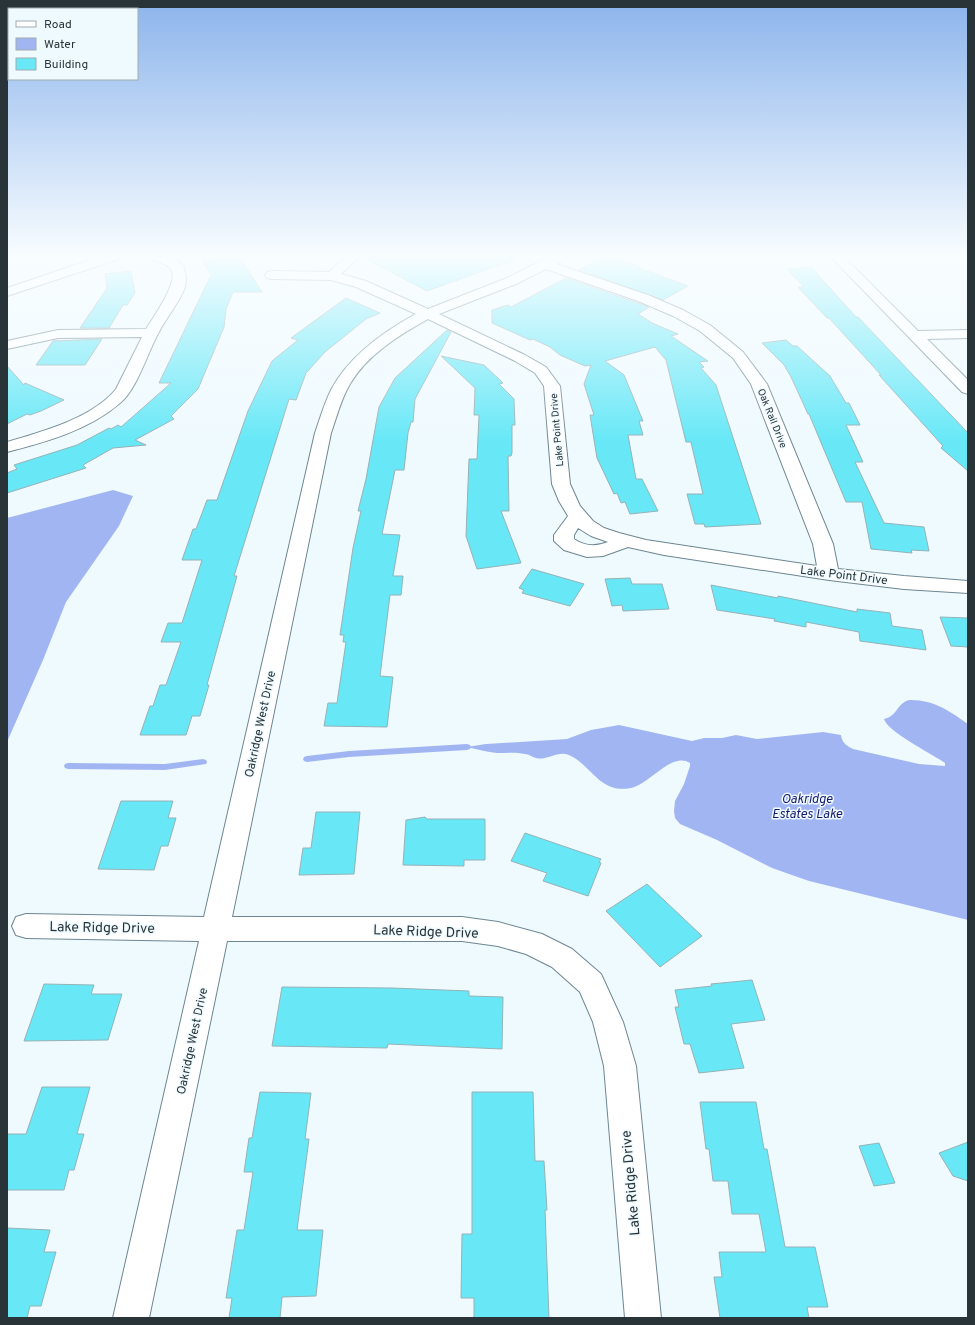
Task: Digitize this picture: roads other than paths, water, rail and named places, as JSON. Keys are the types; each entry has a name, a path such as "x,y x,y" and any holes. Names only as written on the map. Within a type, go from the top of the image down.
{"street":[{"path":"7,447 39,438 79,423 105,408 116,399 123,390 160,318"},
{"name":"Oakridge West Drive","path":"131,1318 323,433 339,390 353,369 369,352 396,332 420,318"},
{"name":"Lake Point Drive","path":"435,318 520,358 541,370 547,378 552,386 561,484 570,507 586,525 600,532 650,546 829,574 968,587"},
{"name":"Oak Rail Drive","path":"687,318 705,328 728,345 738,355 759,384 823,544 829,574"},
{"path":"898,318 968,389"},
{"path":"7,345 58,334 151,333"},
{"path":"915,335 968,334"},
{"path":"578,515 564,535 564,541 576,550 593,552 610,549 626,540"},
{"name":"Lake Ridge Drive","path":"26,926 216,930 462,929 498,934 532,943 562,958 591,983 608,1022 620,1066 643,1318"}],"water":[{"path":"113,490 133,496 119,526 66,602 43,660 7,742 7,518"},
{"name":"Oakridge Estates Lake","path":"909,700 917,700 933,704 947,710 968,724 968,920 809,881 772,868 717,840 680,824 675,818 675,801 684,784 690,766 690,763 683,760 676,761 668,765 638,785 631,788 620,789 611,787 604,783 569,755 561,754 540,759 526,754 497,753 467,747 486,744 567,739 591,730 619,725 692,741 704,738 722,738 736,735 757,739 823,732 841,735 845,744 853,749 919,764 945,766 945,763 893,730 884,719 895,713 902,704"}],"waterway":[{"path":"307,759 349,754 467,747"},
{"path":"68,766 165,767 203,762"}]}
